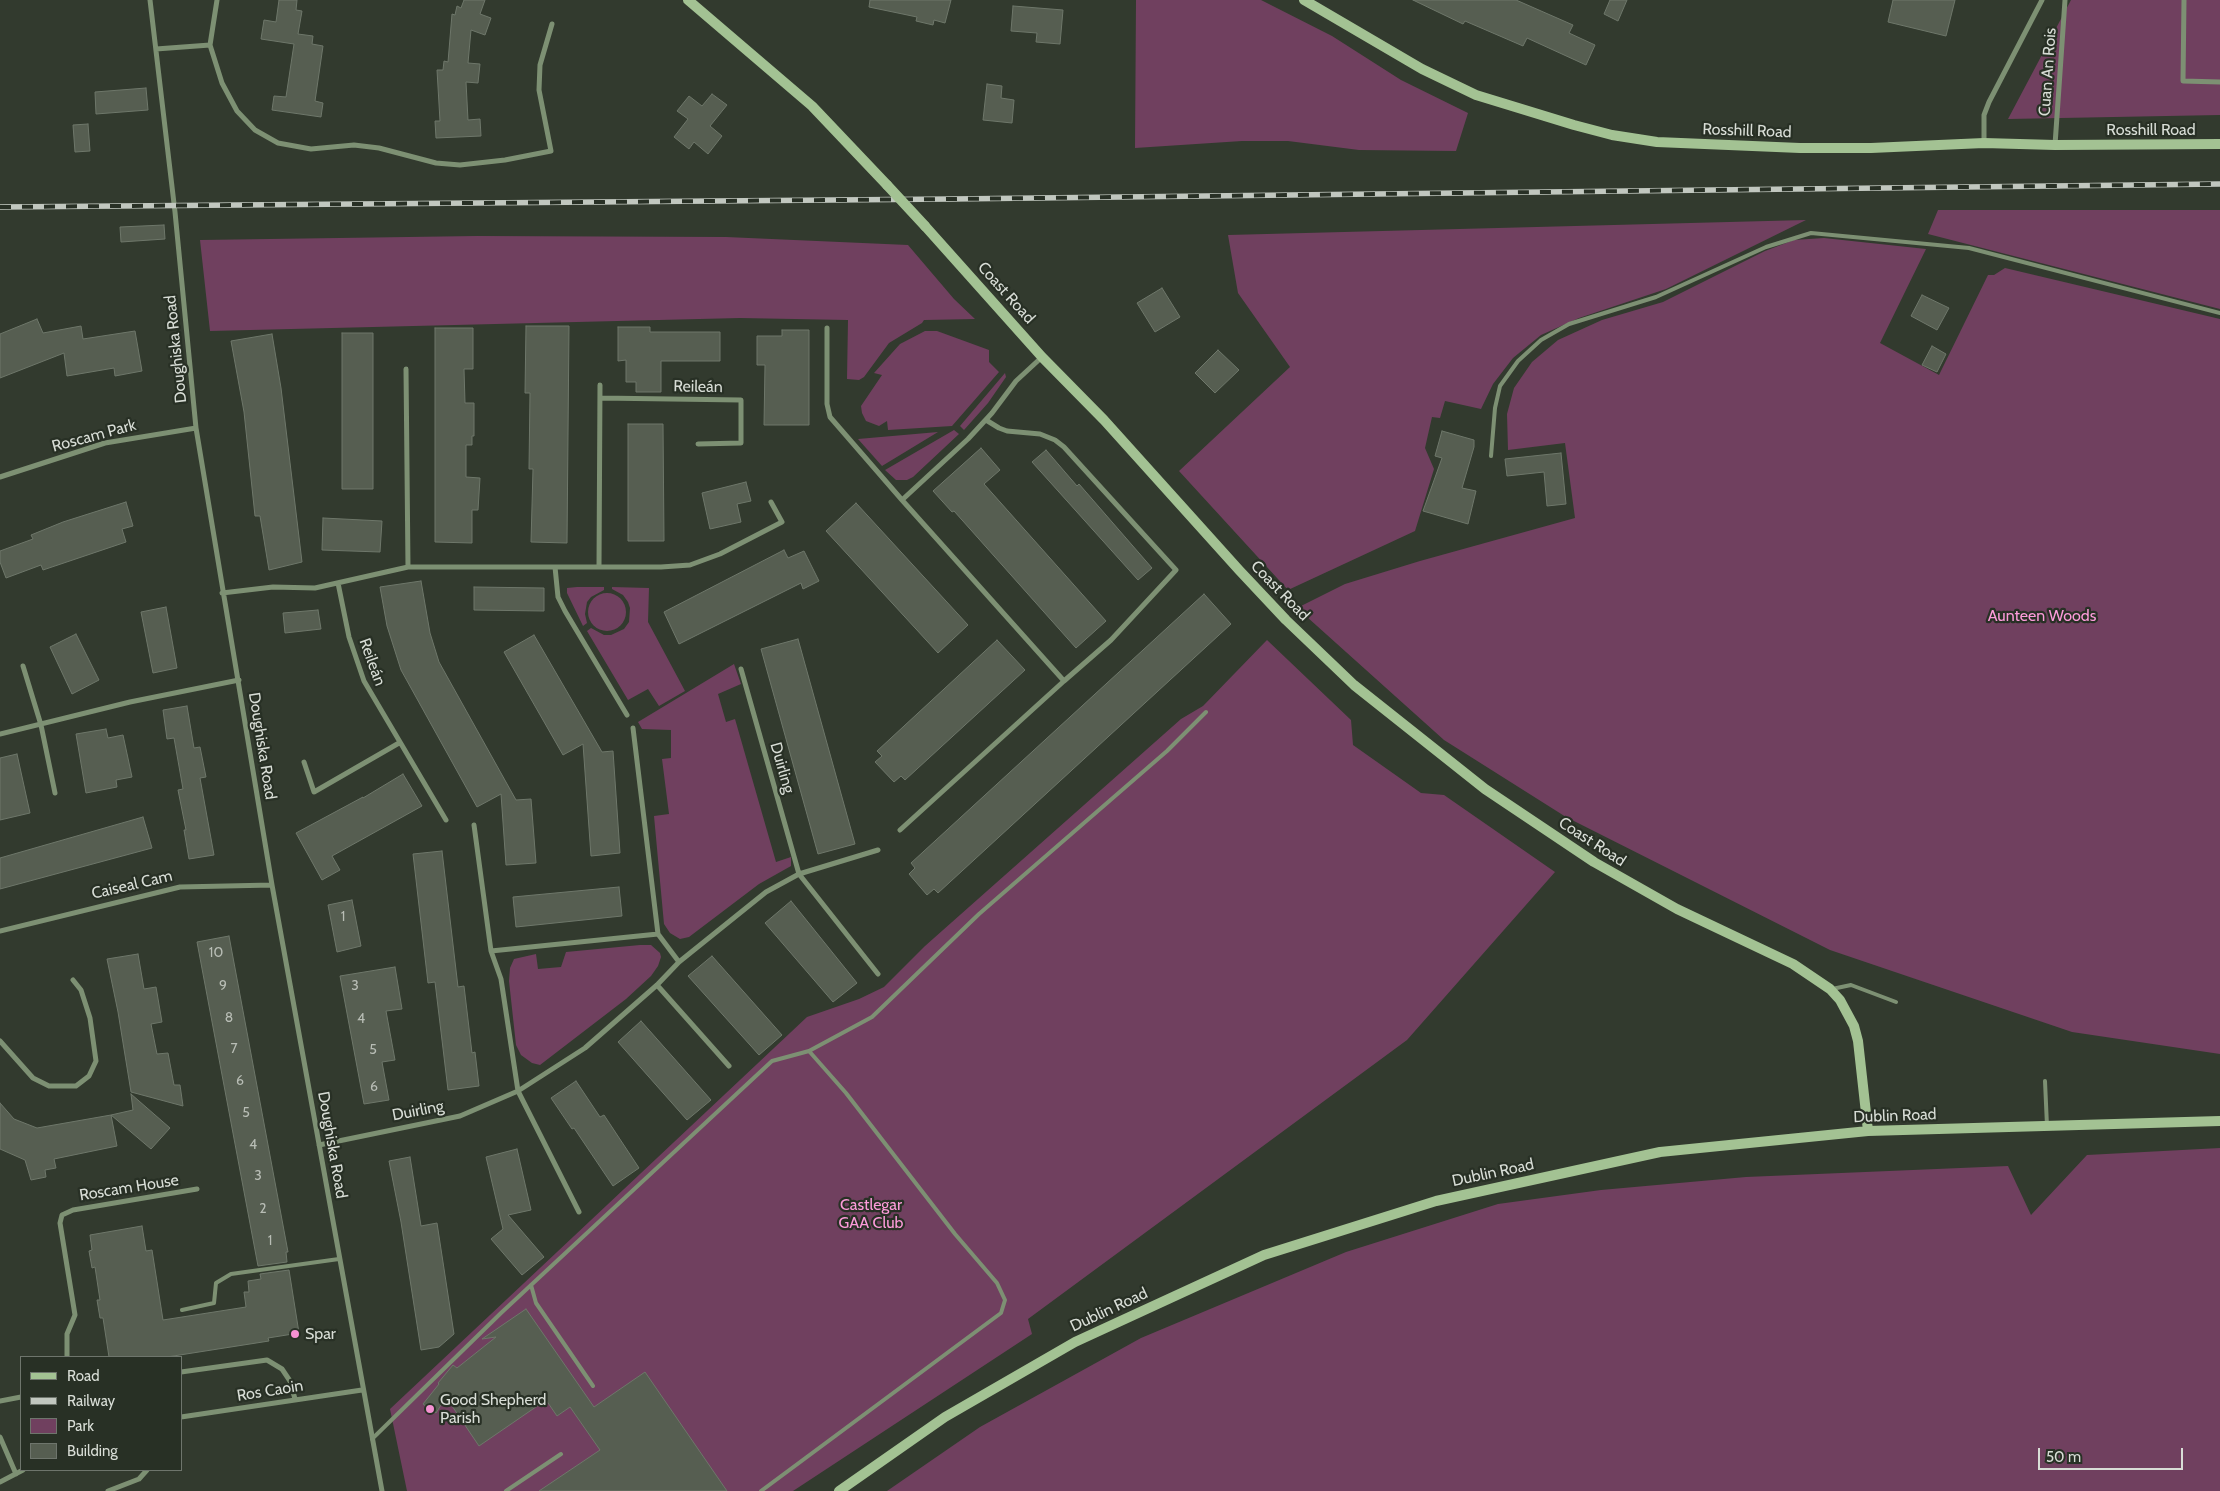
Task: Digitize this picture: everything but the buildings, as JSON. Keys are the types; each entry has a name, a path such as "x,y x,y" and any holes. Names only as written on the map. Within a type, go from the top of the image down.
{"main road":[{"name":"Coast Road","path":"688,0 812,106 887,184 1042,357 1104,420 1286,620 1354,685 1430,747 1507,804 1618,877 1677,909 1793,964 1830,989 1840,1000 1848,1014 1858,1041 1868,1131"},
{"name":"Rosshill Road","path":"1304,0 1422,69 1476,94 1532,113 1612,135 1656,142 1791,148 1872,148 1984,144 2055,146 2220,144"},
{"name":"Dublin Road","path":"839,1491 946,1417 1075,1342 1264,1255 1436,1201 1660,1152 1868,1131 2220,1121"}],"street":[{"name":"Doughiska Road","path":"150,0 196,428 272,885 362,1390 382,1491"},
{"path":"217,0 210,45 222,83 237,111 255,130 278,143 311,149 354,145 379,148 436,163 460,165 505,160 551,151 539,90 540,65 552,24"},
{"path":"1984,144 1984,115 1989,102 2042,0"},
{"name":"Cuan An Rois","path":"2055,146 2065,0"},
{"path":"2184,0 2183,81 2220,82"},
{"path":"156,48 210,45"},
{"path":"827,328 828,404 830,417 1064,681"},
{"path":"902,500 968,440 1016,381 1042,357"},
{"path":"406,369 408,568"},
{"path":"599,567 600,385"},
{"name":"Reileán","path":"600,398 741,400 741,443 698,444"},
{"path":"900,830 1126,625 1142,604 1176,570 1064,447 1046,436 1007,431 986,420"},
{"name":"Roscam Park","path":"0,477 105,442 196,428"},
{"path":"222,593 272,587 316,588 408,568 661,567 690,565 704,561 782,522 771,502"},
{"path":"554,567 558,597 627,714"},
{"name":"Reileán","path":"338,583 350,637 364,681 446,820"},
{"path":"23,666 41,725 55,793"},
{"name":"Duirling","path":"741,669 799,874 878,974"},
{"path":"0,734 130,702 239,680"},
{"path":"633,728 658,934 679,962"},
{"path":"304,762 314,792 399,743"},
{"path":"474,825 491,951 501,978 518,1091 579,1212"},
{"name":"Duirling","path":"319,1144 460,1116 518,1091 585,1048 657,985 679,962 766,892 799,874 878,850"},
{"name":"Caiseal Cam","path":"0,931 180,886 272,885"},
{"path":"491,951 658,934"},
{"path":"0,1041 33,1078 49,1086 76,1086 89,1076 96,1061 90,1018 81,990 73,980"},
{"path":"657,985 729,1066"},
{"name":"Roscam House","path":"67,1356 67,1334 75,1316 60,1224 62,1214 73,1210 197,1189"},
{"path":"182,1372 267,1360 282,1369 290,1381 295,1399"},
{"name":"Ros Caoin","path":"182,1417 362,1390"},
{"path":"0,1401 20,1397"},
{"path":"0,1437 16,1474"},
{"path":"0,1482 21,1471"},
{"path":"108,1491 139,1479 146,1471"}],"lane":[{"path":"1490,456 1495,408 1500,386 1518,361 1541,340 1569,324 1656,297 1766,247 1811,233 1969,248 2220,313"},
{"path":"372,1439 531,1285 772,1061 809,1051 872,1017 979,914 1167,751 1206,712"},
{"path":"1830,989 1851,985 1896,1002"},
{"path":"760,1491 1002,1313 1005,1300 997,1283 955,1234 846,1093 809,1051"},
{"path":"2045,1081 2047,1127"},
{"path":"182,1310 214,1303 216,1283 231,1274 339,1259"},
{"path":"531,1285 536,1303 594,1386"},
{"path":"506,1491 561,1454"}],"green space":[{"path":"1136,0 1261,0 1332,36 1401,80 1468,113 1456,151 1359,150 1288,141 1242,141 1135,148"},
{"path":"2071,0 2220,0 2220,115 2008,119"},
{"path":"1938,210 2220,210 2220,309 1928,234"},
{"path":"1806,220 1666,289 1579,318 1541,335 1513,358 1493,384 1481,409 1445,401 1440,418 1432,417 1425,448 1434,469 1415,531 1288,590 1179,471 1290,367 1238,293 1228,235"},
{"path":"477,236 726,237 908,245 954,299 975,319 924,320 889,343 864,377 859,380 847,379 848,320 740,318 210,331 200,240"},
{"name":"Aunteen Woods","path":"1824,238 1926,249 1880,343 1939,375 1988,275 1994,275 2005,268 2220,319 2220,1054 2072,1032 1830,950 1566,817 1444,740 1297,608 1345,584 1575,518 1565,443 1508,450 1507,414 1514,388 1532,362 1558,340 1602,320 1663,302 1765,251 1794,240"},
{"path":"925,331 937,331 989,350 989,362 999,372 952,426 888,430 887,421 879,426 866,421 861,406 882,375 874,373 900,344"},
{"path":"1005,373 1006,377 988,403 964,430 960,426"},
{"path":"954,430 959,434 913,477 907,480 896,480 885,470"},
{"path":"938,432 882,466 858,439"},
{"path":"604,587 604,590 591,597 587,602 585,614 587,623 583,626 567,593 567,588"},
{"path":"612,587 649,588 648,622 685,691 659,706 648,689 628,700 587,631 591,628 604,635 611,635 624,629 629,622 630,608 628,602 623,595 612,589"},
{"path":"607,593 620,599 626,612 620,625 607,631 594,625 588,612 594,599"},
{"name":"Castlegar GAA Club","path":"1267,640 1351,720 1353,745 1421,793 1444,795 1555,872 1407,1040 1028,1319 1032,1334 793,1491 407,1491 390,1409 807,1017 859,999 884,987 925,946 1181,719 1203,706"},
{"path":"734,664 741,684 718,694 726,722 735,719 776,862 791,857 791,866 759,884 689,937 680,939 670,933 664,924 654,816 669,814 662,759 671,758 671,730 642,729 638,722"},
{"path":"651,945 660,953 661,957 658,966 651,976 626,999 540,1065 532,1063 521,1055 516,1045 509,981 510,968 514,959 536,954 538,969 561,967 566,952"},
{"path":"2220,1148 2220,1491 887,1491 980,1427 1141,1338 1346,1252 1498,1204 1601,1190 1746,1177 2008,1166 2031,1215 2087,1155"}],"railway":[{"path":"0,207 952,199 2220,184"}],"place":[{"name":"Spar","path":"295,1334"},
{"name":"Good Shepherd Parish","path":"430,1409"}]}
